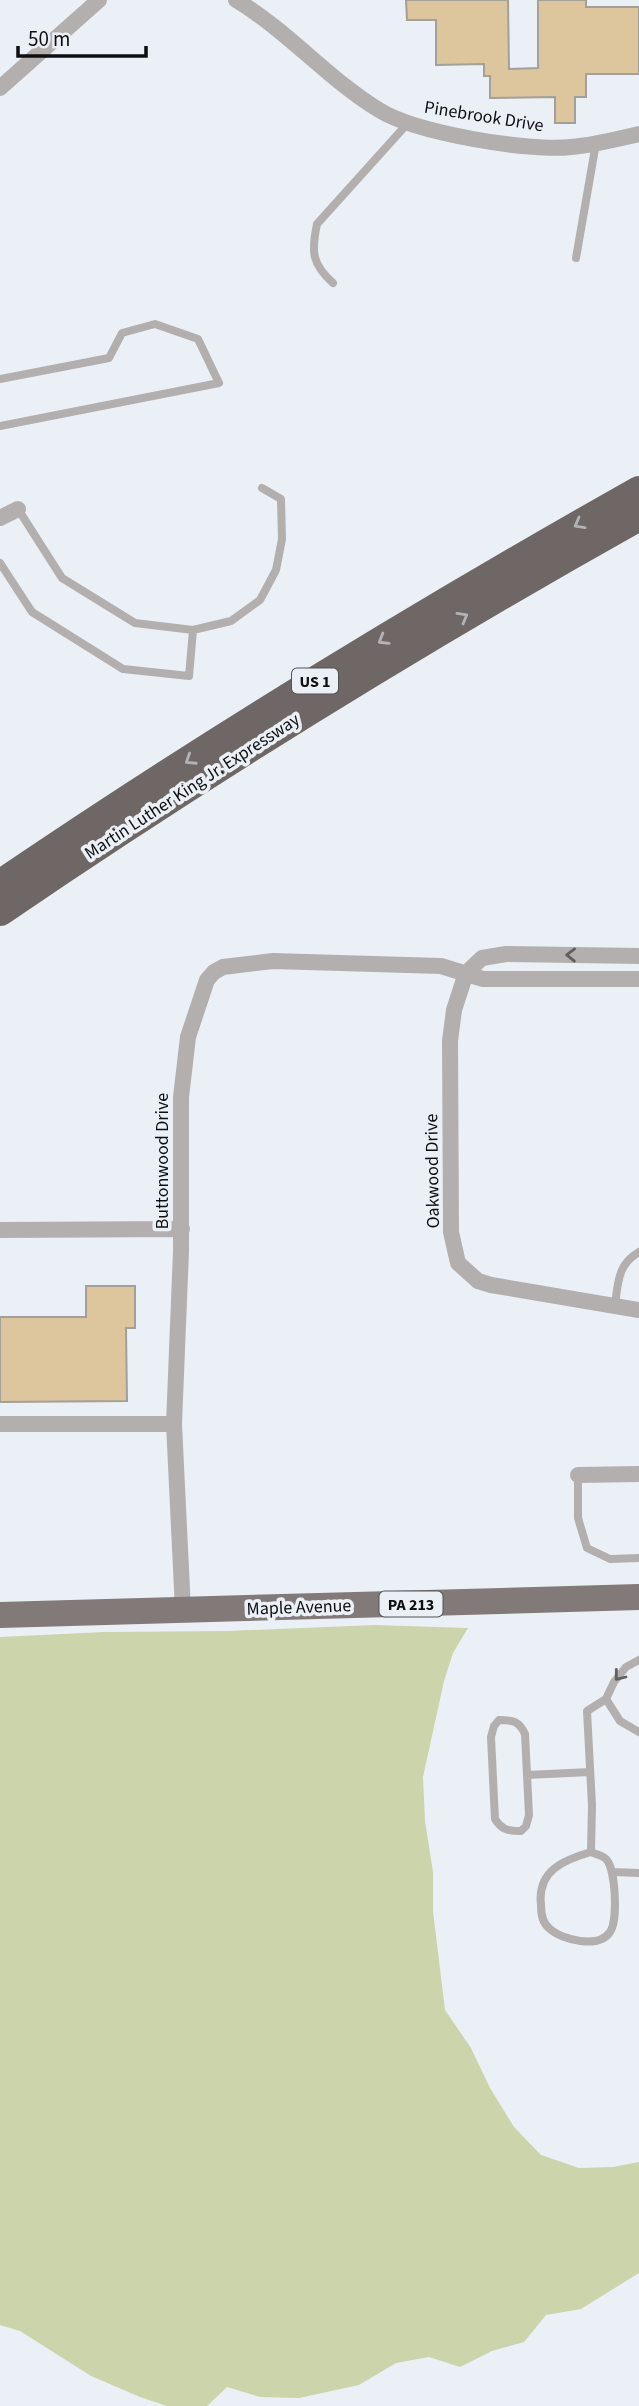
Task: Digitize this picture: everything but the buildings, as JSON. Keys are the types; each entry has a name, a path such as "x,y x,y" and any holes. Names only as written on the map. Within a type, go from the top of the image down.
{"highway":[{"name":"Martin Luther King Jr. Expressway","path":"0,885 288,697 639,491"},
{"name":"Martin Luther King Jr. Expressway","path":"0,911 299,716 639,516"},
{"path":"0,918 31,890"}],"main road":[{"name":"Maple Avenue","path":"0,1615 639,1597"}],"street":[{"path":"0,88 7,72 99,0"},
{"name":"Pinebrook Drive","path":"236,0 254,11 350,90 380,111 408,123 449,134 512,144 569,148 639,134"},
{"path":"0,518 18,509"},
{"path":"466,973 482,958 506,954 639,956"},
{"name":"Buttonwood Drive","path":"183,1610 174,1424 182,1229 182,1071 188,1037 206,980 223,967 273,961 441,966 483,979 639,979"},
{"name":"Oakwood Drive","path":"466,973 454,1010 449,1063 451,1232 458,1263 478,1281 491,1285 639,1310"},
{"path":"0,1230 182,1229"},
{"path":"0,1424 174,1424"},
{"path":"578,1475 639,1474"}],"lane":[{"path":"333,283 318,269 313,242 317,224 408,123"},
{"path":"576,258 596,143"},
{"path":"0,379 109,358 122,333 155,324 198,339 219,383 0,426"},
{"path":"18,509 62,578 135,623 193,630 232,621 260,600 276,570 282,539 281,499 262,488"},
{"path":"0,563 32,612 122,669 189,676 193,630"},
{"path":"615,1305 623,1264 639,1252"},
{"path":"578,1475 578,1518 587,1548 610,1559 639,1558"},
{"path":"591,1852 587,1711 606,1699 614,1682 626,1667 639,1660"},
{"path":"606,1699 620,1721 639,1731"},
{"path":"499,1720 514,1720 521,1725 525,1734 527,1775 529,1815 526,1826 521,1830 509,1831 500,1827 495,1819 491,1737 499,1720"},
{"path":"527,1775 590,1772"},
{"path":"591,1852 606,1858 613,1872 615,1918 610,1932 604,1938 585,1942 566,1939 548,1928 542,1917 540,1895 545,1877 553,1867 591,1852"},
{"path":"613,1872 639,1872"}],"green space":[{"path":"374,1625 468,1628 453,1653 444,1681 423,1777 425,1821 433,1872 433,1911 445,2010 471,2048 490,2088 514,2127 541,2155 579,2168 613,2167 639,2162 639,2273 581,2309 546,2315 524,2342 492,2351 460,2367 429,2357 396,2363 359,2385 299,2398 260,2397 227,2387 207,2406 167,2406 91,2376 20,2331 0,2325 0,1637"}]}
